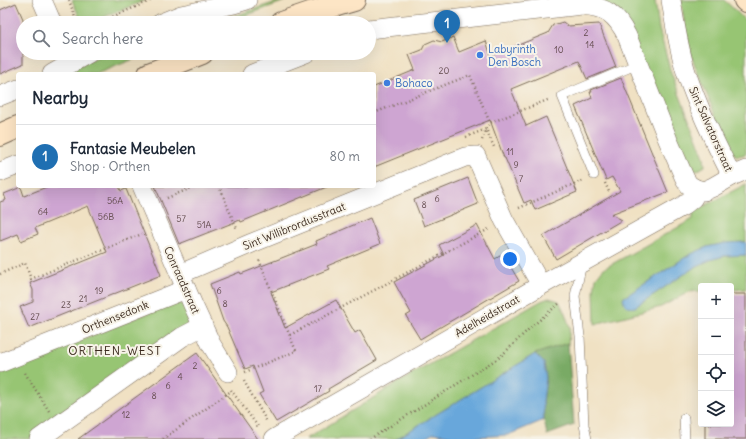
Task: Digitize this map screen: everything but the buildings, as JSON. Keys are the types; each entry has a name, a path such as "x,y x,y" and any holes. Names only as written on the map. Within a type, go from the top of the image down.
{"main road":[{"path":"301,16 354,0"},
{"path":"154,72 184,60"},
{"path":"0,135 16,128"}],"street":[{"path":"42,0 49,16"},
{"path":"178,16 206,5 234,4 247,0"},
{"name":"Sint Salvatorstraat","path":"671,0 680,50 687,74 712,136 739,173 704,191 696,190"},
{"path":"376,28 565,6 593,6 604,10 614,16 622,25 685,179 689,186 696,190"},
{"path":"54,72 66,60"},
{"path":"257,72 288,60"},
{"path":"0,96 16,90"},
{"path":"476,156 504,220 541,285"},
{"name":"Sint Willibrordusstraat","path":"183,282 252,243 465,157 476,156"},
{"path":"0,172 16,166"},
{"name":"Conraadstraat","path":"143,188 211,344 234,373"},
{"name":"Adelheidstraat","path":"271,436 683,206 692,198 696,190"},
{"name":"Orthensedonk","path":"7,360 183,282"},
{"path":"39,439 182,336 203,326"}],"lane":[{"path":"594,175 562,96 638,64"},
{"path":"582,262 575,296 580,336 584,425 588,439"},
{"path":"684,418 685,439"}],"path":[{"path":"69,0 75,16"},
{"path":"114,16 152,0"},
{"path":"376,112 470,75 490,123"},
{"path":"476,156 486,129 490,123 552,98 562,96"},
{"path":"486,129 495,150"},
{"path":"519,208 601,172 610,194"},
{"path":"149,205 191,188"},
{"path":"220,188 237,229"},
{"path":"0,274 25,263 31,279 159,227"},
{"path":"290,335 493,227"},
{"path":"252,243 296,351 234,373 228,386 271,436"},
{"path":"370,439 490,364 500,357 530,328 561,302 575,296"},
{"path":"7,360 59,426"},
{"path":"234,373 271,436"},
{"path":"163,439 232,390"}],"green space":[{"path":"72,0 146,0 106,16 79,16"},
{"path":"282,0 288,0 244,16 231,16"},
{"path":"602,0 655,0 659,29 671,73 704,157 705,166 700,169 694,171 688,169"},
{"path":"681,0 724,0 746,21 746,154 738,156 730,152 692,58 685,28"},
{"path":"131,60 101,72 68,72 88,61"},
{"path":"746,184 746,242 725,243 707,247 689,255 623,298 635,307 695,267 710,260 724,256 746,255 746,289 734,290 734,283 698,283 698,291 689,292 661,307 595,324 594,291 596,278 603,269 693,219 693,212"},
{"path":"549,298 559,301 565,313 570,328 568,343 535,354 396,439 306,439 399,382 541,301"},
{"path":"173,303 183,304 187,309 189,319 184,328 30,439 0,439 0,372"},
{"path":"568,343 574,425 547,435 543,402 546,378 544,363 535,354"}],"water":[{"path":"746,242 746,255 724,256 710,260 695,267 635,307 628,307 624,303 623,298 689,255 707,247 725,243"},
{"path":"535,354 544,363 546,378 543,402 544,420 508,435 462,438 434,433 424,439 396,439"}],"place":[{"name":"Fantasie Meubelen","path":"447,43"},
{"name":"Labyrinth Den Bosch","path":"480,55"},
{"name":"Bohaco","path":"387,83"}],"district":[{"name":"ORTHEN-WEST","path":"115,350"}]}
